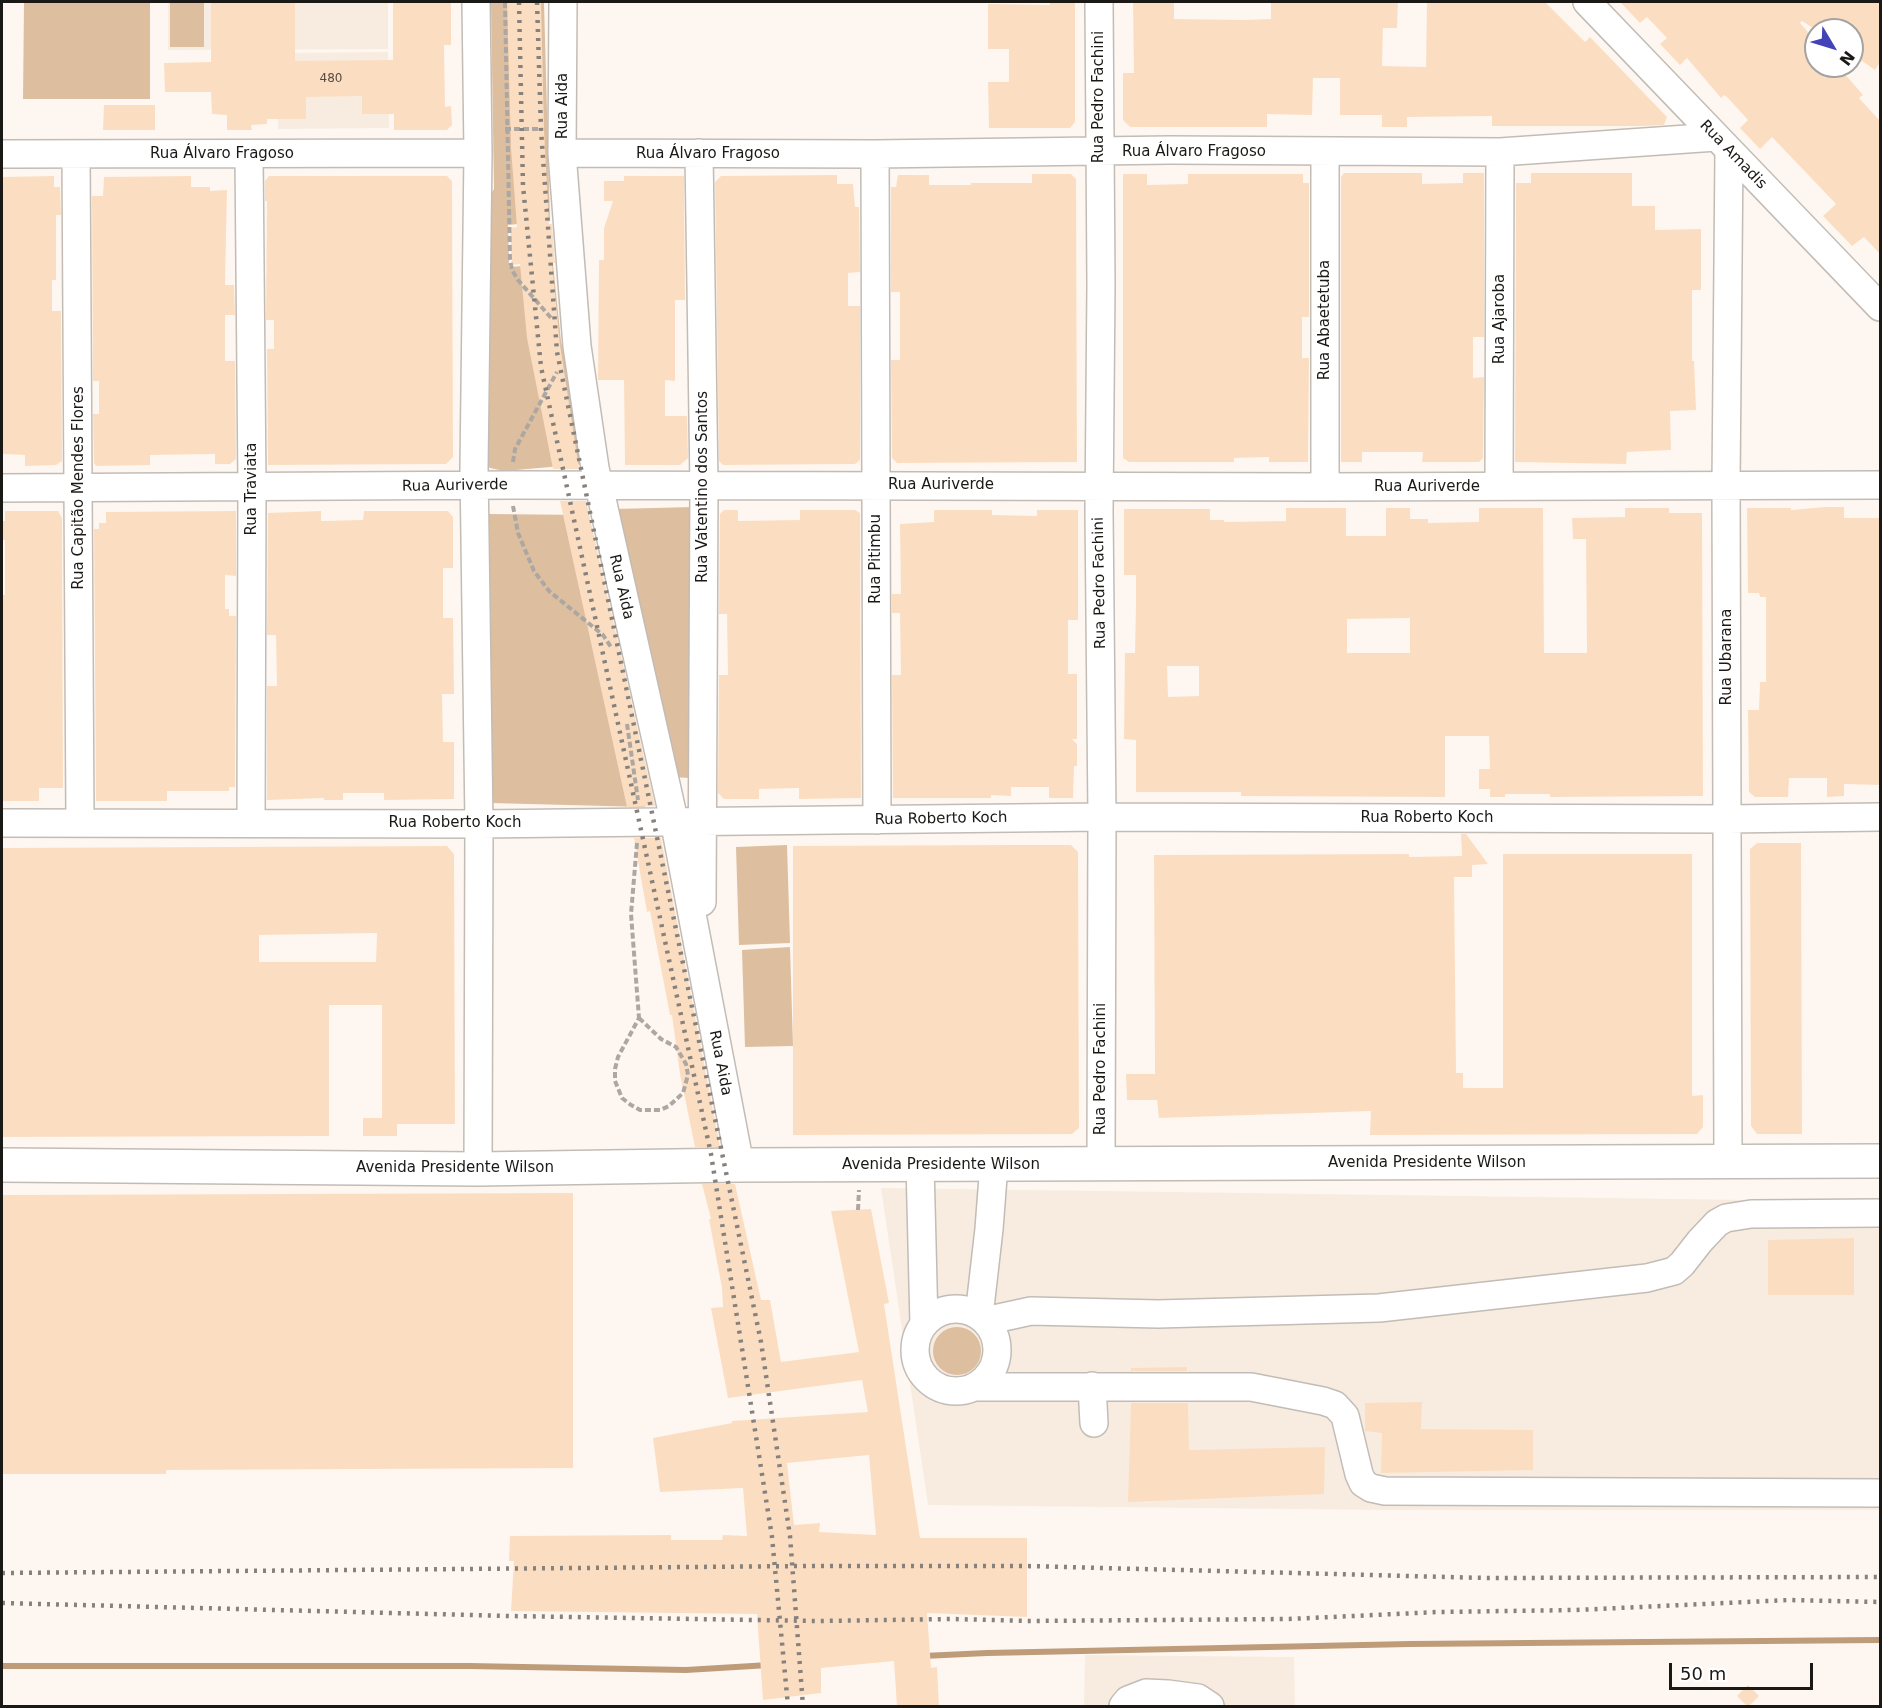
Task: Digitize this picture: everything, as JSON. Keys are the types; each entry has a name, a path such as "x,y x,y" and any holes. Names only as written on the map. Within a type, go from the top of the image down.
{"main road":[{"name":"Avenida Presidente Wilson","path":"2,1165 478,1169 740,1165 1881,1161"}],"street":[{"path":"476,2 474,486 479,824 478,1169"},
{"name":"Rua Aida","path":"563,2 563,141 578,346 598,486 674,820 740,1165"},
{"name":"Rua Pedro Fachini","path":"1099,2 1101,1164"},
{"name":"Rua Amadis","path":"1587,2 1881,307"},
{"name":"Rua Álvaro Fragoso","path":"2,154 249,154 477,141"},
{"name":"Rua Álvaro Fragoso","path":"563,141 699,153 875,154 1181,150 1500,152 1723,144"},
{"name":"Rua Ubarana","path":"1723,144 1729,195 1726,484 1728,1163"},
{"name":"Rua Abaetetuba","path":"1324,152 1325,487"},
{"name":"Rua Ajaroba","path":"1499,486 1500,152"},
{"name":"Rua Vatentino dos Santos","path":"699,153 704,485 703,972"},
{"name":"Rua Capitão Mendes Flores","path":"76,154 80,822"},
{"name":"Rua Traviata","path":"249,154 252,487 251,823"},
{"name":"Rua Pitimbu","path":"875,154 877,820"},
{"path":"1729,195 1762,185"},
{"name":"Rua Auriverde","path":"2,488 512,485 1099,487 1881,485"},
{"name":"Rua Roberto Koch","path":"2,823 479,824 674,820 1102,817 1727,819 1881,817"},
{"path":"920,1164 924,1324"},
{"path":"982,1318 994,1164"},
{"path":"982,1318 1030,1311 1158,1314 1379,1308 1647,1278 1674,1271 1717,1223 1726,1218 1751,1214 1880,1220"},
{"path":"956,1309 968,1311 982,1318 993,1331 997,1344 997,1357 993,1369 985,1379 975,1387 964,1391 940,1389 930,1383 922,1374 915,1354 915,1343 924,1324 933,1316 956,1309"},
{"path":"1092,1386 1094,1423"},
{"path":"975,1387 1251,1387 1335,1405 1341,1410 1347,1422 1361,1479 1371,1488 1385,1491 1881,1493"},
{"path":"1123,1707 1128,1700 1146,1693 1198,1698 1210,1707"}],"path":[{"path":"477,141 563,141"},
{"path":"639,1018 661,1039 676,1047 682,1054 688,1075 683,1093 669,1106 660,1110 640,1110 622,1098 615,1081 618,1057 639,1018"},
{"path":"858,1210 859,1190"}],"shaded area":[{"path":"24,2 150,2 150,99 23,99"},
{"path":"168,2 388,2 388,49 168,50"},
{"path":"170,2 204,2 204,47 170,47"},
{"path":"491,2 544,2 550,221 508,225 509,267 553,264 561,341 585,464 504,471 490,468 484,463 485,204 494,189"},
{"path":"388,52 389,128 278,129 277,53"},
{"path":"693,507 689,778 673,777 614,509"},
{"path":"487,514 586,515 645,807 491,803"},
{"path":"787,845 790,943 739,945 736,847"},
{"path":"790,947 793,1046 745,1047 742,950"},
{"path":"881,1188 1750,1200 1880,1198 1880,1510 1384,1510 928,1505"},
{"path":"952,1327 962,1327 977,1337 981,1351 980,1360 971,1371 962,1375 952,1375 937,1365 933,1356 933,1346 943,1331"},
{"path":"1085,1655 1294,1657 1295,1706 1084,1706"}],"building":[{"path":"211,2 295,2 295,61 393,60 393,2 451,2 451,45 444,45 445,107 451,106 452,125 447,130 394,130 394,114 362,114 362,96 306,97 306,119 267,119 267,124 251,125 252,130 227,130 227,115 212,114 211,92 165,92 164,63 211,62"},
{"path":"507,2 541,2 549,224 552,224 555,263 552,263 560,345 579,469 553,469 527,338 520,264 512,265 510,228 517,227 511,148"},
{"path":"1050,2 1075,2 1075,122 1070,128 989,128 988,82 1009,82 1009,49 988,49 988,4 1050,5"},
{"path":"1133,2 1174,2 1174,19 1244,20 1271,19 1271,2 1398,2 1397,28 1383,28 1382,66 1426,67 1427,2 1545,2 1585,42 1590,37 1667,117 1664,125 1492,126 1492,116 1407,117 1407,127 1382,127 1382,115 1340,115 1340,78 1313,78 1312,115 1267,114 1267,127 1130,127 1123,120 1123,73 1134,73"},
{"path":"1620,2 1881,2 1881,61 1875,70 1864,62 1864,18 1804,18 1804,22 1800,23 1804,28 1804,78 1848,78 1863,95 1859,98 1881,122 1881,255 1864,237 1852,246 1823,216 1836,204 1772,137 1760,149 1740,128 1748,120 1728,98 1724,95 1721,98 1687,58 1680,65 1660,44 1667,38 1647,17 1640,23"},
{"path":"104,105 155,105 155,130 103,130"},
{"path":"1344,173 1422,173 1422,184 1463,183 1463,173 1484,173 1484,337 1473,337 1473,378 1484,377 1483,458 1479,462 1422,462 1423,452 1362,452 1362,462 1341,462 1341,177"},
{"path":"1531,173 1632,173 1632,206 1655,206 1655,230 1701,229 1701,290 1692,290 1692,361 1694,361 1696,410 1670,411 1671,450 1627,452 1626,464 1515,462 1516,183 1531,183"},
{"path":"1032,174 1071,174 1076,179 1077,462 897,463 892,458 891,360 900,360 900,292 891,292 891,187 896,187 898,175 929,175 929,185 971,185 971,183 1032,183"},
{"path":"1123,174 1147,174 1147,185 1188,184 1188,174 1303,174 1303,183 1309,183 1309,317 1302,317 1302,358 1309,358 1308,462 1269,462 1269,457 1234,458 1234,462 1129,462 1123,458"},
{"path":"837,175 837,184 853,184 855,207 859,207 860,272 848,273 848,306 860,306 860,460 855,464 723,465 719,461 715,182 721,176"},
{"path":"54,176 54,187 60,187 61,215 56,215 56,280 52,280 52,311 61,311 62,461 56,465 25,466 25,455 2,454 2,177"},
{"path":"191,176 191,187 210,187 210,191 227,190 225,285 234,285 235,315 225,315 225,361 235,361 236,459 230,464 215,464 215,454 150,455 150,465 96,466 94,463 93,414 99,414 99,381 93,381 92,196 103,196 104,177"},
{"path":"269,176 447,176 452,181 453,457 446,464 268,465 267,349 274,349 274,320 266,320 267,201 265,201 265,181"},
{"path":"624,176 684,176 685,300 675,300 675,381 665,380 665,416 687,416 688,458 680,465 625,465 624,380 598,380 599,260 604,260 604,228 613,201 604,201 604,181 624,181"},
{"path":"560,501 586,501 655,806 627,807"},
{"path":"1844,507 1844,518 1881,518 1881,785 1844,784 1844,796 1827,797 1827,778 1789,778 1788,797 1755,797 1749,792 1748,710 1759,710 1760,682 1766,682 1766,597 1760,597 1759,593 1748,593 1747,508 1791,508 1791,510"},
{"path":"1286,508 1346,508 1346,536 1386,536 1386,508 1410,508 1410,519 1428,519 1428,523 1479,522 1479,508 1543,508 1544,653 1587,653 1586,539 1573,539 1572,518 1625,517 1625,508 1669,508 1669,513 1702,513 1703,796 1550,797 1550,794 1505,794 1505,797 1490,797 1490,789 1479,789 1479,769 1490,769 1489,736 1445,736 1445,797 1241,796 1241,792 1136,792 1136,740 1124,739 1125,653 1135,653 1136,575 1124,575 1124,509 1210,509 1210,520 1224,520 1224,522 1286,521","holes":["1410,618 1410,653 1347,653 1347,619","1167,666 1199,666 1199,696 1168,697"]},
{"path":"724,510 738,510 738,521 800,520 800,510 855,510 860,513 861,798 799,799 799,788 759,789 759,799 724,799 718,793 719,675 728,675 727,614 719,614 720,514"},
{"path":"934,510 992,510 992,515 1037,516 1037,510 1078,510 1078,620 1068,620 1068,674 1077,674 1077,739 1072,739 1077,744 1077,766 1074,766 1073,798 1049,798 1049,787 1011,787 1011,796 991,795 991,798 893,798 892,675 901,675 900,613 892,613 892,594 901,594 900,524 934,522"},
{"path":"5,511 58,511 62,518 63,788 39,788 39,801 3,801 2,595 5,595 5,540 2,540 2,521 5,521"},
{"path":"236,511 236,576 225,575 225,609 229,609 229,616 236,616 235,787 229,787 229,791 167,791 167,801 96,801 94,529 99,529 99,523 106,523 106,512"},
{"path":"321,511 321,521 363,520 364,511 448,511 453,517 453,568 443,568 443,618 453,618 454,694 442,694 443,742 454,742 454,799 384,800 384,793 343,793 343,800 324,800 324,798 267,800 267,686 277,686 276,635 267,635 268,513"},
{"path":"1461,834 1466,834 1488,864 1472,865 1472,877 1454,877 1456,1073 1463,1073 1463,1088 1503,1088 1503,854 1692,854 1692,1096 1703,1095 1703,1127 1697,1134 1370,1135 1371,1111 1159,1118 1157,1100 1127,1100 1126,1074 1155,1074 1154,855 1409,854 1409,857 1462,856"},
{"path":"634,838 661,838 720,1147 695,1147 680,1074 672,1015 670,1015 650,911 647,912"},
{"path":"1757,843 1801,843 1802,1134 1757,1134 1751,1126 1750,849"},
{"path":"1071,845 1078,852 1079,1128 1072,1134 793,1135 793,846"},
{"path":"447,846 454,854 455,1124 397,1124 397,1136 363,1136 363,1118 382,1118 382,1005 329,1005 329,1136 2,1137 2,848","holes":["377,933 376,962 259,962 259,935"]},
{"path":"702,1184 735,1184 761,1300 770,1300 781,1362 859,1352 831,1211 871,1209 889,1303 884,1304 920,1538 1027,1538 1027,1617 927,1613 931,1668 937,1667 939,1707 897,1707 894,1661 821,1668 821,1693 763,1700 757,1614 511,1611 514,1561 509,1561 510,1536 671,1535 671,1540 722,1540 723,1535 747,1536 743,1488 660,1492 653,1438 732,1423 732,1421 868,1412 862,1380 728,1398 711,1308 723,1307 722,1288 709,1219 711,1219","holes":["869,1455 876,1535 819,1532 820,1523 794,1525 787,1463"]},
{"path":"573,1193 573,1468 166,1470 166,1474 2,1474 2,1195"},
{"path":"1854,1238 1854,1295 1768,1295 1768,1240"},
{"path":"1187,1367 1187,1371 1131,1371 1131,1368"},
{"path":"1422,1402 1421,1429 1533,1430 1533,1470 1381,1473 1382,1433 1365,1431 1365,1403"},
{"path":"1131,1403 1188,1403 1189,1450 1325,1447 1324,1494 1128,1502"},
{"path":"1748,1685 1759,1696 1748,1707 1737,1696"}],"waterway":[{"path":"923,1656 1410,1644 1880,1640"},
{"path":"2,1666 469,1666 686,1670 769,1665"}],"railway":[{"path":"519,2 523,186 541,367 711,1154 772,1537 788,1706"},
{"path":"537,2 541,130 557,352 761,1342 790,1536 803,1706"},
{"path":"2,1573 1026,1566 1486,1578 1880,1577"},
{"path":"2,1603 510,1616 817,1621 954,1619 1027,1621 1289,1619 1438,1612 1576,1610 1789,1600 1880,1602"}]}
